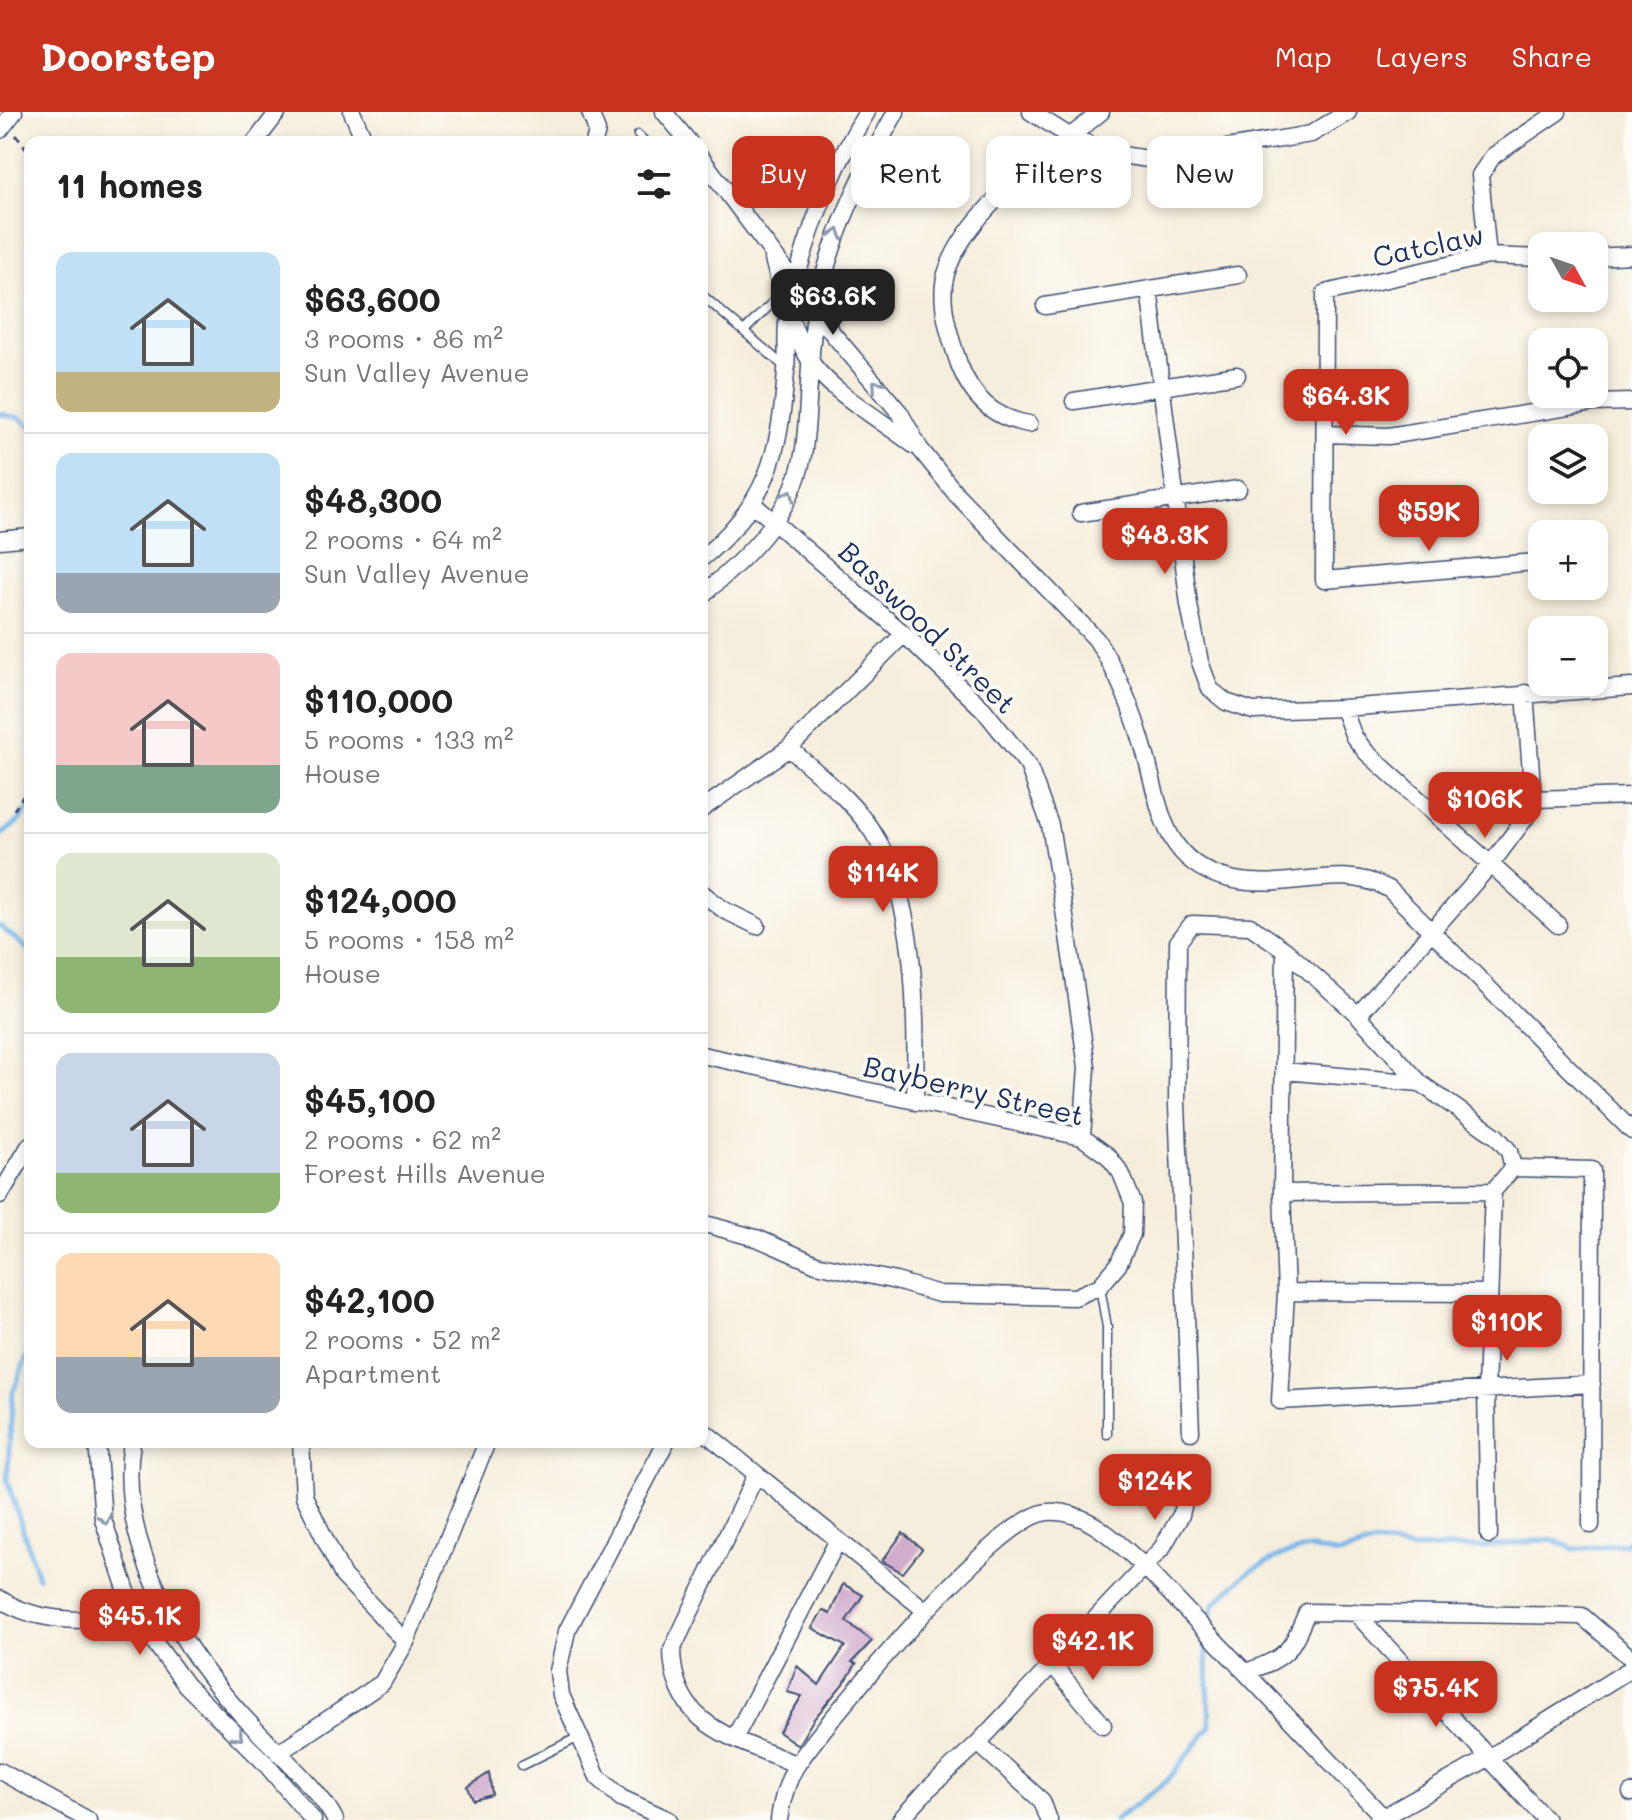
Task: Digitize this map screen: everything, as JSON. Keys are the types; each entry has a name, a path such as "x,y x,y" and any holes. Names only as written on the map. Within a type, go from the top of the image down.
{"street":[{"path":"260,136 278,112"},
{"path":"352,112 362,136"},
{"path":"590,112 597,131 596,136"},
{"path":"664,112 684,136"},
{"path":"708,553 735,528 753,504 777,451 787,368 788,312 816,213 867,112"},
{"path":"708,590 734,568 776,521 791,493 804,451 816,309 840,225 896,112"},
{"path":"1031,112 1069,136"},
{"path":"1072,136 1101,112"},
{"path":"1131,156 1155,160 1311,134 1348,112"},
{"path":"1488,256 1480,175 1493,156 1558,112"},
{"path":"708,167 900,413 920,449 990,532 1096,639 1110,660 1146,756 1165,830 1181,853 1203,869 1230,879 1264,885 1335,876 1367,878 1389,889 1433,929 1632,1131"},
{"path":"990,208 965,235 946,275 944,300 951,335 968,384 995,415 1029,424"},
{"path":"770,250 788,312 810,361 837,389 920,449"},
{"path":"1608,256 1632,255"},
{"name":"Catclaw","path":"1326,434 1325,293 1488,256 1528,257"},
{"path":"1045,306 1238,275"},
{"path":"1149,289 1189,605 1200,662 1210,689 1226,702 1253,711 1343,708 1632,687"},
{"path":"1074,401 1237,375"},
{"path":"1528,563 1324,580 1326,434 1388,436 1593,403 1632,402"},
{"path":"1081,513 1238,489"},
{"name":"Basswood Street","path":"753,504 904,634 983,709 1028,765 1050,825 1087,1067 1082,1137"},
{"path":"0,540 24,538"},
{"path":"708,805 789,748 904,634"},
{"path":"1358,1015 1491,864 1526,817 1533,799 1525,693"},
{"path":"1343,708 1354,737 1366,752 1558,925"},
{"path":"789,748 843,796 872,831 889,862 904,918 913,994 915,1102"},
{"path":"1533,799 1632,796"},
{"path":"708,898 724,910 757,926"},
{"path":"1191,1432 1177,1105 1178,942 1192,924 1250,926 1285,950 1358,1015 1420,1083 1496,1136 1509,1151 1513,1168"},
{"path":"1285,950 1282,1193 1286,1292 1280,1401 1592,1384"},
{"name":"Bayberry Street","path":"708,1056 1082,1137 1108,1156 1121,1173 1133,1203 1132,1234 1118,1265 1100,1286"},
{"path":"1284,1071 1420,1083"},
{"path":"0,1195 24,1155"},
{"path":"1489,1535 1486,1391 1493,1191 1513,1168"},
{"path":"1513,1168 1592,1170 1591,1525"},
{"path":"1282,1193 1493,1191"},
{"path":"708,1225 759,1239 816,1264 896,1281 939,1294 1075,1297 1100,1286"},
{"path":"1286,1292 1489,1293"},
{"path":"708,1435 926,1611"},
{"path":"97,1448 103,1519 135,1616 186,1685 265,1763 313,1820"},
{"path":"131,1448 128,1463 139,1538 166,1613 217,1690 278,1753 335,1820"},
{"path":"301,1448 304,1496 343,1576 406,1642"},
{"path":"278,1753 382,1683 406,1642 485,1448"},
{"path":"663,1448 560,1650 561,1695 598,1777 621,1798 669,1820"},
{"path":"756,1475 672,1650 672,1675 683,1702 700,1721 797,1765"},
{"path":"900,1820 978,1743 1145,1567 1174,1530 1187,1490"},
{"path":"779,1820 797,1765 926,1611 1005,1532 1030,1516 1046,1511 1068,1512 1104,1530 1145,1567 1232,1654 1383,1819 1490,1757 1632,1668"},
{"path":"735,1737 837,1542"},
{"path":"0,1599 14,1608 47,1618 166,1613"},
{"path":"1246,1672 1288,1653 1307,1612 1582,1616 1632,1659"},
{"path":"1355,1612 1546,1820"},
{"path":"1052,1664 1103,1725"},
{"path":"978,1743 1042,1801 1049,1820"},
{"path":"0,1771 88,1820"}],"lane":[{"path":"744,331 782,293"},
{"path":"708,300 787,368"},
{"path":"1100,1286 1107,1327 1107,1434"},
{"path":"522,1765 579,1737"}],"path":[{"path":"7,121 24,145"},
{"path":"14,810 24,795"}],"building":[{"path":"903,1533 922,1549 903,1573 882,1561"},
{"path":"843,1584 863,1595 846,1621 872,1641 852,1662 856,1664 847,1679 813,1720 798,1745 779,1732 802,1696 787,1692 797,1666 819,1685 845,1646 812,1628 823,1610 830,1614"},
{"path":"489,1773 492,1795 473,1800 468,1787"}],"waterway":[{"path":"0,414 24,421"},
{"path":"0,836 24,814"},
{"path":"0,926 24,946"},
{"path":"24,1364 13,1392 7,1480 38,1577"},
{"path":"1208,1630 1214,1604 1246,1574 1280,1556 1309,1548 1339,1554 1376,1543 1413,1549 1484,1547 1552,1539 1573,1549 1625,1544 1632,1537"},
{"path":"1115,1820 1167,1781 1210,1727 1206,1640"}]}
